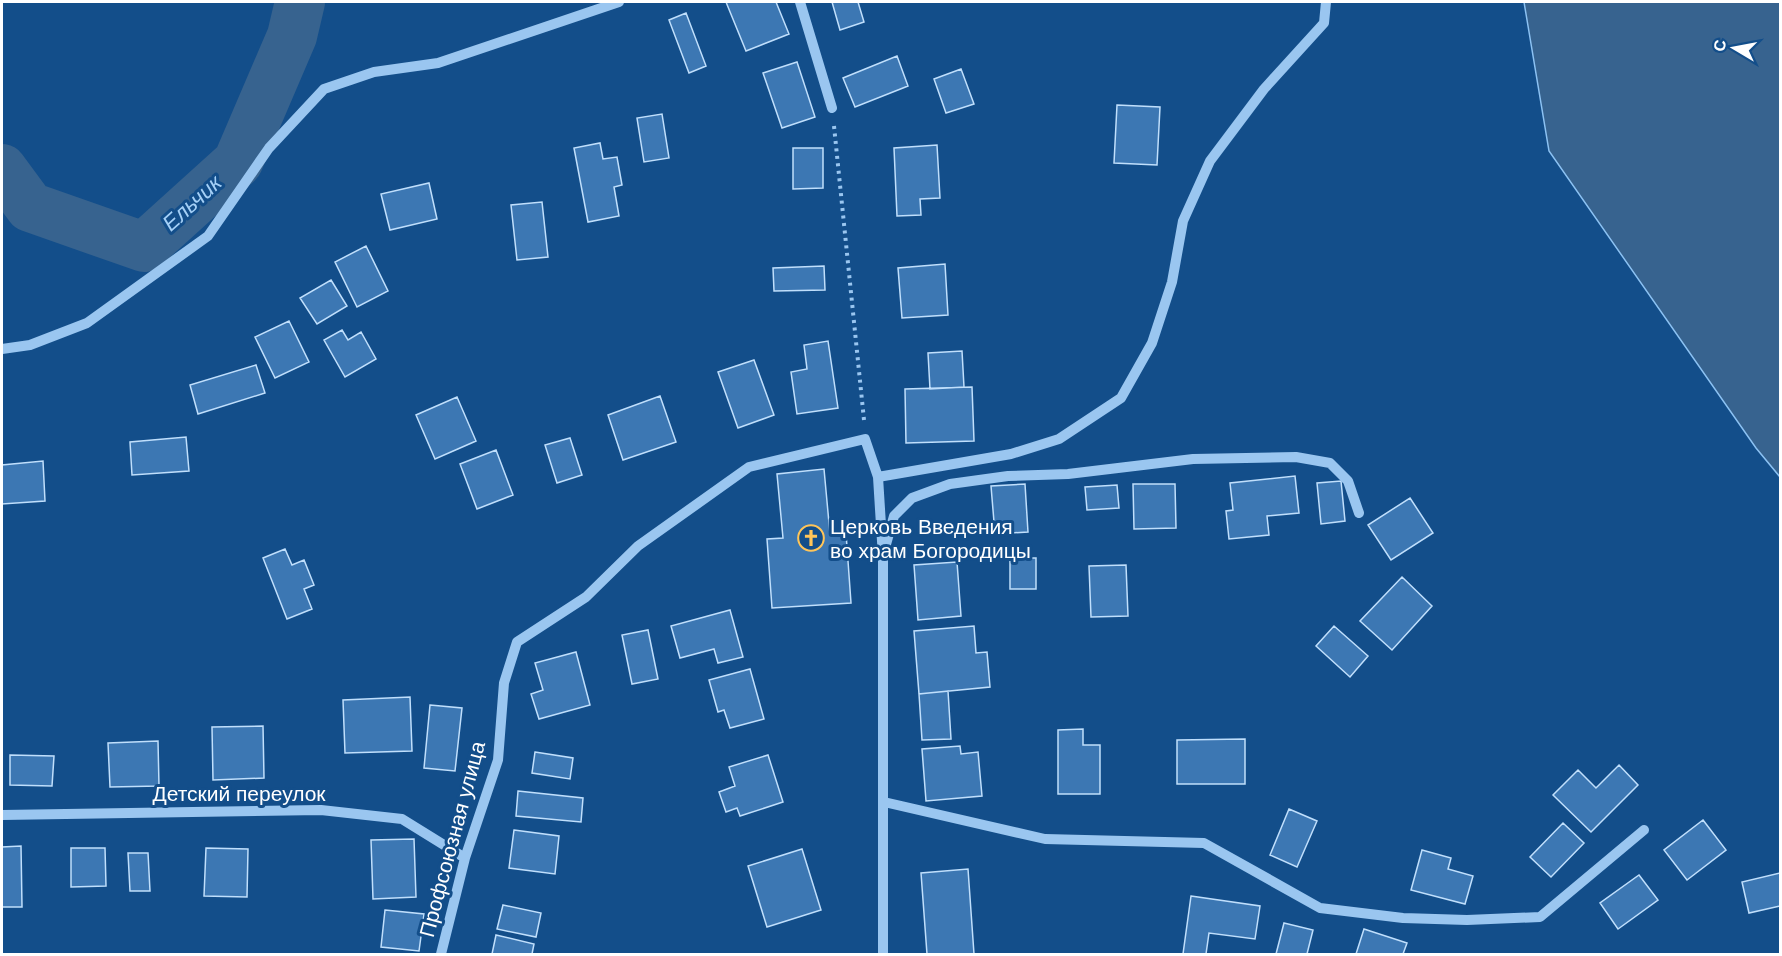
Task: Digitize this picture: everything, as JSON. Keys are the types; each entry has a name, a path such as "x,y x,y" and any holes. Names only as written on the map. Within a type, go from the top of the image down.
{"street":[{"path":"2,349 30,345 87,323 208,236 270,148 324,89 374,72 438,63 619,2"},
{"path":"800,2 832,108"},
{"path":"878,477 1011,454 1059,439 1121,398 1152,343 1172,282 1183,221 1210,161 1264,89 1324,23 1326,2"},
{"path":"865,439 878,477 883,557 883,954"},
{"name":"Профсоюзная улица","path":"441,954 465,858 498,760 504,683 517,642 586,597 638,546 748,467 865,439"},
{"path":"883,557 894,516 912,498 950,484 1008,476 1068,474 1193,459 1296,457 1330,463 1348,481 1359,513"},
{"path":"884,802 1045,839 1204,843 1320,908 1446,919 1540,916 1644,830"},
{"name":"Детский переулок","path":"2,815 321,810 402,819 465,858"}],"path":[{"path":"832,108 865,439"}],"water":[{"path":"1524,2 1780,2 1780,477 1756,448 1549,151"}],"building":[{"path":"726,2 776,2 789,34 746,51"},
{"path":"832,2 858,2 864,22 840,30"},
{"path":"686,13 706,66 689,73 669,20"},
{"path":"897,56 908,86 855,107 843,78"},
{"path":"797,62 815,117 782,128 763,73"},
{"path":"961,69 974,104 946,113 934,79"},
{"path":"1117,105 1160,107 1157,165 1114,163"},
{"path":"662,114 669,158 644,162 637,118"},
{"path":"600,143 603,159 617,157 622,185 614,187 619,216 588,222 574,148"},
{"path":"937,145 940,198 920,199 921,215 897,216 894,148"},
{"path":"793,148 823,148 823,188 793,189"},
{"path":"429,183 437,219 390,230 381,194"},
{"path":"542,202 548,257 517,260 511,205"},
{"path":"366,246 388,291 357,307 335,262"},
{"path":"945,264 948,315 902,318 898,268"},
{"path":"824,266 825,290 774,291 773,268"},
{"path":"331,280 347,306 317,324 300,298"},
{"path":"289,321 309,362 275,378 255,337"},
{"path":"342,330 348,340 361,332 376,359 345,377 324,340"},
{"path":"828,341 838,408 797,414 791,372 807,369 804,345"},
{"path":"962,351 964,387 930,389 928,353"},
{"path":"754,360 774,415 738,428 718,372"},
{"path":"256,365 265,393 198,414 190,385"},
{"path":"972,387 974,441 906,443 905,389"},
{"path":"660,396 676,442 623,460 608,415"},
{"path":"457,397 476,441 435,459 416,415"},
{"path":"186,437 189,471 132,475 130,442"},
{"path":"570,438 582,475 557,483 545,445"},
{"path":"496,450 513,495 477,509 460,464"},
{"path":"43,461 45,501 2,504 2,465"},
{"name":"Церковь Введения во храм Богородицы","path":"824,469 830,534 846,533 851,603 772,608 767,539 783,538 777,474"},
{"path":"1295,476 1299,513 1267,516 1269,535 1229,539 1226,511 1233,510 1230,483"},
{"path":"1341,481 1345,521 1321,524 1317,483"},
{"path":"1025,484 1028,532 995,534 991,486"},
{"path":"1133,484 1175,484 1176,528 1134,529"},
{"path":"1117,485 1119,508 1087,510 1085,487"},
{"path":"1410,498 1433,533 1391,560 1368,525"},
{"path":"285,549 292,565 304,560 314,585 304,589 312,609 287,619 263,558"},
{"path":"1010,558 1036,558 1036,589 1010,589"},
{"path":"957,562 961,616 918,620 914,565"},
{"path":"1126,565 1128,616 1091,617 1089,566"},
{"path":"1402,577 1432,606 1392,650 1360,621"},
{"path":"730,610 743,657 718,663 714,649 680,658 671,626"},
{"path":"974,626 976,653 987,652 990,687 919,694 914,631"},
{"path":"1334,626 1368,656 1350,677 1316,646"},
{"path":"648,630 658,679 632,684 622,635"},
{"path":"576,652 590,705 539,719 531,694 543,690 535,663"},
{"path":"750,669 764,719 730,728 724,710 718,712 709,680"},
{"path":"948,691 951,739 922,740 919,694"},
{"path":"410,697 412,751 345,753 343,700"},
{"path":"430,705 462,708 455,771 424,768"},
{"path":"263,726 264,778 213,780 212,727"},
{"path":"1083,729 1083,745 1100,745 1100,794 1058,794 1058,730"},
{"path":"1245,739 1245,784 1177,784 1177,740"},
{"path":"158,741 159,786 110,787 108,743"},
{"path":"960,746 961,754 978,752 982,796 926,801 922,749"},
{"path":"535,752 573,758 570,779 532,773"},
{"path":"10,755 54,756 52,786 10,785"},
{"path":"768,755 783,802 740,816 737,808 726,812 719,792 735,786 729,767"},
{"path":"1619,765 1638,785 1591,832 1553,795 1578,770 1596,788"},
{"path":"518,791 583,798 581,822 516,816"},
{"path":"1289,809 1317,821 1297,867 1270,855"},
{"path":"1703,820 1726,850 1687,880 1664,850"},
{"path":"1563,823 1584,843 1551,877 1530,857"},
{"path":"514,830 559,836 555,874 509,868"},
{"path":"414,839 416,897 373,899 371,840"},
{"path":"21,846 22,907 2,907 2,847"},
{"path":"71,848 105,848 106,886 71,887"},
{"path":"206,848 248,849 247,897 204,896"},
{"path":"802,849 821,910 767,927 748,866"},
{"path":"1422,850 1451,858 1448,869 1473,876 1465,904 1411,890"},
{"path":"128,853 148,853 150,891 130,891"},
{"path":"968,869 974,954 927,954 921,873"},
{"path":"1780,873 1780,906 1749,913 1742,882"},
{"path":"1639,875 1658,900 1618,929 1600,903"},
{"path":"1191,896 1260,906 1255,939 1209,933 1206,954 1183,954"},
{"path":"503,905 541,913 536,937 497,929"},
{"path":"385,910 424,914 419,951 381,947"},
{"path":"1284,923 1313,930 1307,954 1276,954"},
{"path":"1364,929 1407,943 1403,954 1356,954"},
{"path":"496,935 534,944 532,954 492,954"}],"waterway":[{"name":"Ельчик","path":"2,169 30,207 144,247 238,162 292,36 300,2"}],"place":[{"name":"Церковь Введения во храм Богородицы","path":"811,538"}]}
